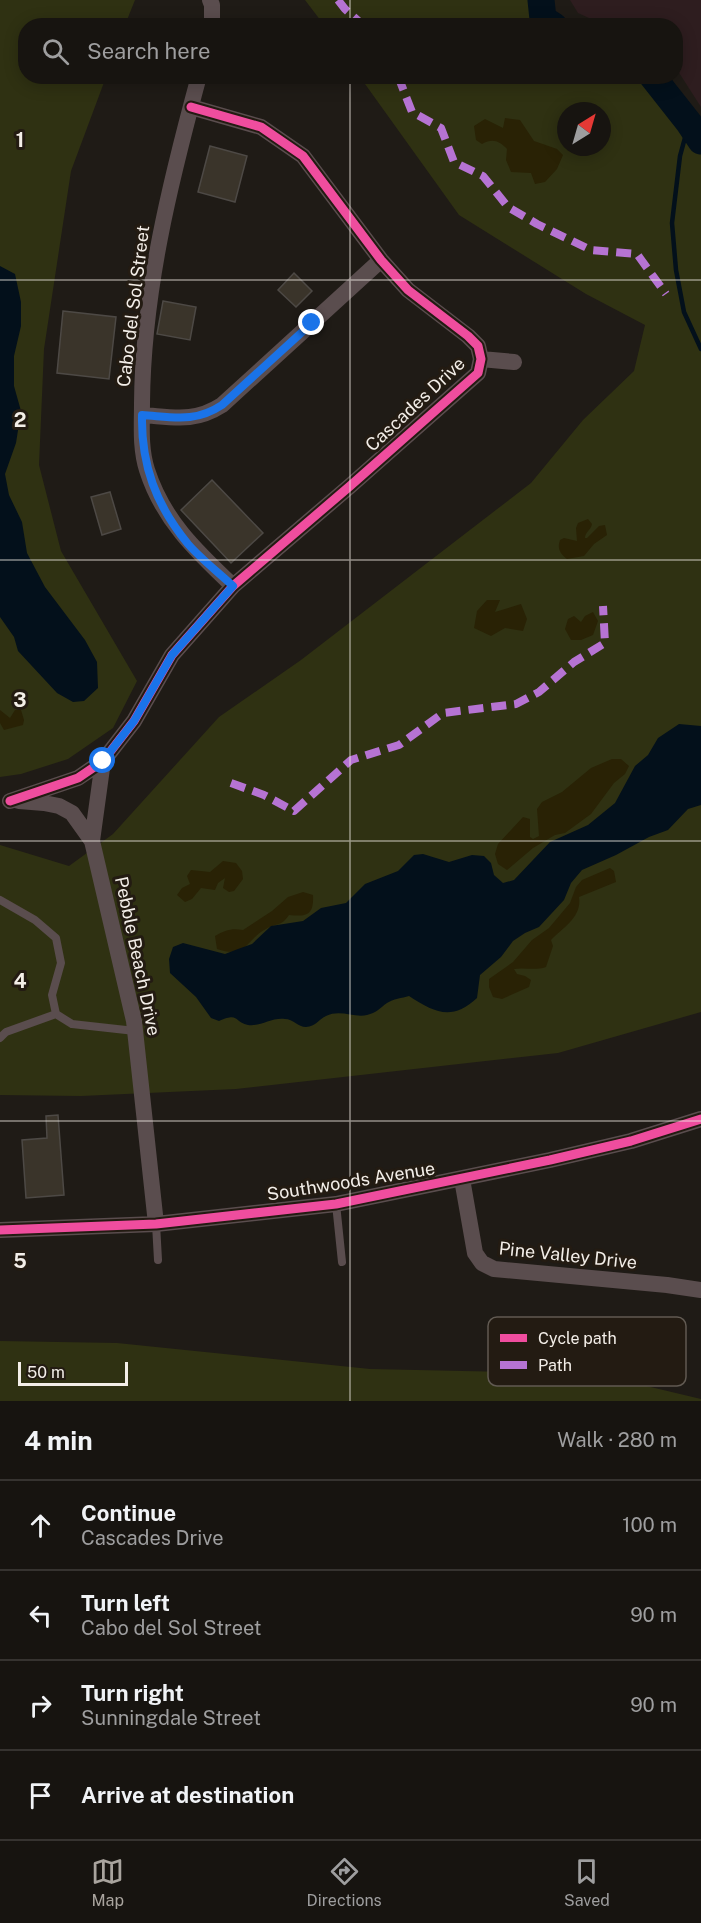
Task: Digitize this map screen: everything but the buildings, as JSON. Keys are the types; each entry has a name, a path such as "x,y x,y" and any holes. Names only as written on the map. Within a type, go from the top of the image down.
{"street":[{"path":"210,0 211,18"},
{"name":"Cabo del Sol Street","path":"197,84 173,172 160,233 142,368 141,441 146,469 156,495 189,544 233,586"},
{"name":"Cascades Drive","path":"103,761 134,721 172,655 233,586 477,373 481,359 478,346 408,290 381,260 303,156 261,127 191,107"},
{"path":"142,415 187,418 212,412 381,260"},
{"path":"481,359 514,362"},
{"path":"5,800 78,778 103,761"},
{"path":"92,841 103,761"},
{"name":"Pebble Beach Drive","path":"5,800 59,806 72,813 92,841 125,978 135,1031 156,1224"},
{"name":"Southwoods Avenue","path":"0,1230 156,1224 336,1204 462,1179 631,1141 701,1119"},
{"name":"Pine Valley Drive","path":"462,1179 475,1253 482,1263 494,1269 701,1290"}],"lane":[{"path":"0,900 35,920 56,938 61,963 52,995 56,1014 72,1024 135,1031"},
{"path":"0,1038 6,1032 56,1014"},
{"path":"336,1204 342,1262"},
{"path":"156,1224 158,1260"}],"shaded area":[{"path":"570,0 701,0 701,107 683,79 683,18 589,18 578,13"}],"green space":[{"path":"0,0 135,0 128,18 18,18 18,84 103,84 71,171 44,349 39,465 61,551 137,681 113,728 68,759 21,774 0,777"},
{"path":"305,0 541,0 543,18 319,18"},
{"path":"365,84 658,84 701,141 701,1012 558,1053 236,1089 81,1096 0,1095 0,845 69,866 113,834 219,717 301,660 531,483 583,420 634,371 645,325 586,294 459,215"},
{"path":"0,1341 117,1343 370,1369 488,1372 488,1386 646,1386 701,1399 701,1401 0,1401"}],"sand":[{"path":"505,118 520,120 534,141 557,149 557,156 563,156 557,169 545,182 535,184 531,173 511,172 506,160 507,149 501,144 493,141 482,144 476,140 474,126 485,119 503,128"},
{"path":"588,519 592,524 585,538 599,526 605,525 607,535 594,544 584,556 567,559 560,551 560,540 564,538 577,541 578,523"},
{"path":"487,600 500,600 495,612 521,604 527,619 523,631 505,628 491,636 474,628 477,611"},
{"path":"593,612 598,621 593,635 581,640 571,640 565,629 568,619 574,616 581,622 585,616"},
{"path":"0,710 10,718 15,710 21,710 23,725 4,730 0,723"},
{"path":"612,759 621,759 629,766 625,774 614,783 591,814 565,833 555,835 533,848 507,870 498,864 495,854 498,844 523,817 530,819 530,837 533,839 539,836 537,809 542,802 562,792 591,768"},
{"path":"223,861 236,863 242,871 243,879 234,891 229,892 223,888 225,878 218,883 215,890 201,888 192,899 185,902 177,895 182,888 190,884 187,876 191,870 210,872"},
{"path":"610,868 614,871 616,882 579,897 575,916 551,940 553,946 546,967 514,969 517,974 531,980 529,987 502,999 493,997 489,979 513,962 532,940 549,928 570,903 576,887 582,880"},
{"path":"303,892 313,895 311,911 305,915 289,915 281,923 259,933 241,950 235,952 217,949 215,936 229,930 243,930 272,911 288,897"}],"water":[{"path":"0,266 15,274 21,302 21,326 14,356 14,386 21,411 16,443 5,474 9,495 22,522 27,553 45,587 85,640 97,662 98,688 84,701 73,702 57,693 18,651 14,637 0,617"},
{"path":"679,724 701,726 701,805 688,809 668,830 582,870 571,883 564,900 539,927 513,941 501,957 480,975 477,998 459,1010 443,1012 435,1010 409,996 389,1002 370,1014 362,1016 331,1014 306,1027 288,1019 248,1025 230,1017 219,1021 211,1018 196,997 170,973 169,959 173,947 183,943 225,954 252,944 271,926 303,921 321,908 346,903 365,884 398,871 414,855 423,854 449,862 472,855 484,856 491,863 494,875 503,883 514,880 550,842 588,825 615,803 635,766 648,755 658,738"}],"waterway":[{"path":"541,0 543,18"},
{"path":"658,84 701,141"},
{"path":"689,123 680,156 672,223 676,270 684,312 701,349"}],"marked path":[{"path":"338,0 355,18"},
{"path":"401,84 412,112 441,128 454,162 483,176 508,207 591,250 637,254 666,294"},
{"path":"231,783 264,795 294,811 351,760 399,745 443,713 516,704 539,692 574,662 605,643 603,606"}],"cycle path":[{"path":"10,801 78,778 103,761 134,721 172,655 233,586 478,373 481,359 478,346 408,290 381,260 303,156 261,127 191,107"},
{"path":"0,1230 156,1224 336,1204 550,1160 631,1141 701,1119"}],"route":[{"path":"103,761 134,721 172,655 233,586 189,544 156,495 146,469 141,441 142,415 187,418 212,412 312,323"}]}
